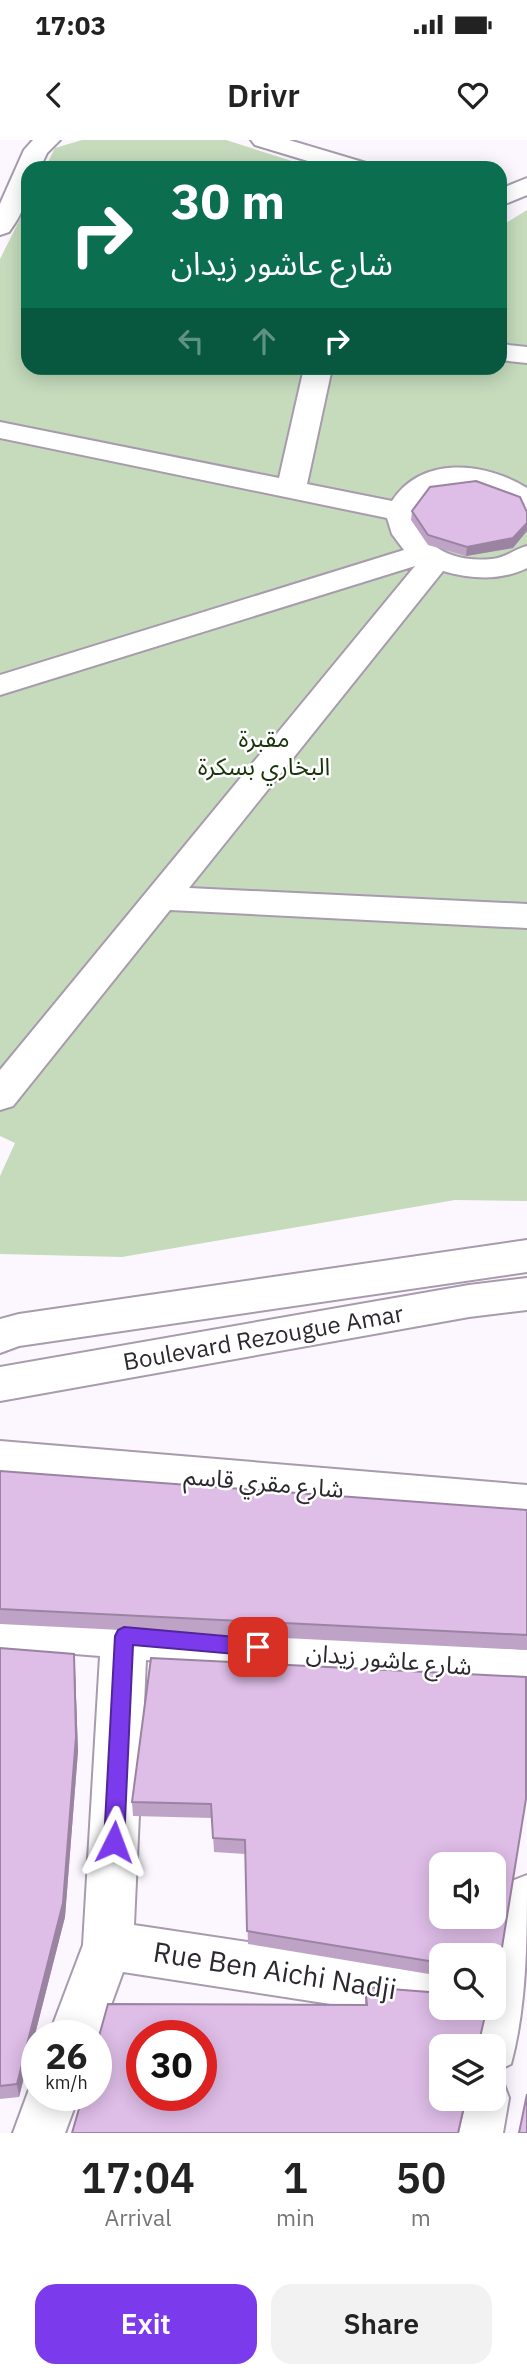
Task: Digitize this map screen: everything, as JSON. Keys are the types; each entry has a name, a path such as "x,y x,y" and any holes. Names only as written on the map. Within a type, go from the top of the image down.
{"street":[{"path":"31,161 36,150 48,140"},
{"path":"263,140 334,161"},
{"path":"0,227 21,184"},
{"path":"507,195 527,185"},
{"path":"507,353 527,355"},
{"path":"291,490 316,375"},
{"path":"0,430 403,512"},
{"path":"522,488 464,476 439,478 418,487 405,501 402,519 408,537 432,556 451,565 479,569 506,566 527,555"},
{"path":"0,685 432,556"},
{"path":"0,1096 432,556"},
{"path":"161,898 527,916"},
{"path":"10,1333 527,1256"},
{"name":"Boulevard Rezougue Amar","path":"0,1384 468,1301 527,1294"},
{"name":"شارع مقري قاسم","path":"0,1459 527,1504"},
{"name":"شارع عاشور زيدان","path":"0,1628 124,1636 527,1671"},
{"path":"80,2020 108,1945 124,1636"},
{"path":"506,2007 527,1899"},
{"name":"Rue Ben Aichi Nadji","path":"108,1945 429,1994"},
{"path":"39,2133 47,2111"},
{"path":"477,2133 481,2111"}],"green space":[{"path":"82,140 226,140 292,161 48,161 55,148"},
{"name":"مقبرة البخاري بسكرة","path":"527,210 527,1201 455,1200 122,1257 0,1254 0,1176 15,1143 0,1136 0,259 21,217 21,375 507,375 507,222"}],"building":[{"path":"476,481 520,497 527,512 527,523 513,538 467,547 428,535 412,511 430,487"},
{"path":"0,1471 527,1510 527,1635 0,1609"},
{"path":"0,1648 74,1654 76,1737 63,1903 33,2020 21,2020 21,2068 17,2084 0,2086"},
{"path":"151,1658 526,1677 526,1799 506,1923 506,1852 429,1852 429,1929 505,1929 503,1943 429,1943 429,1961 247,1931 245,1840 213,1838 211,1804 132,1802"},
{"path":"365,1987 429,1992 429,2020 484,2020 481,2034 429,2034 429,2111 463,2111 458,2133 72,2133 78,2111 112,2111 112,2020 104,2020 108,2004 367,2005"},
{"path":"527,2094 527,2133 519,2133"}],"route":[{"path":"114,1842 124,1636 258,1647"}]}
